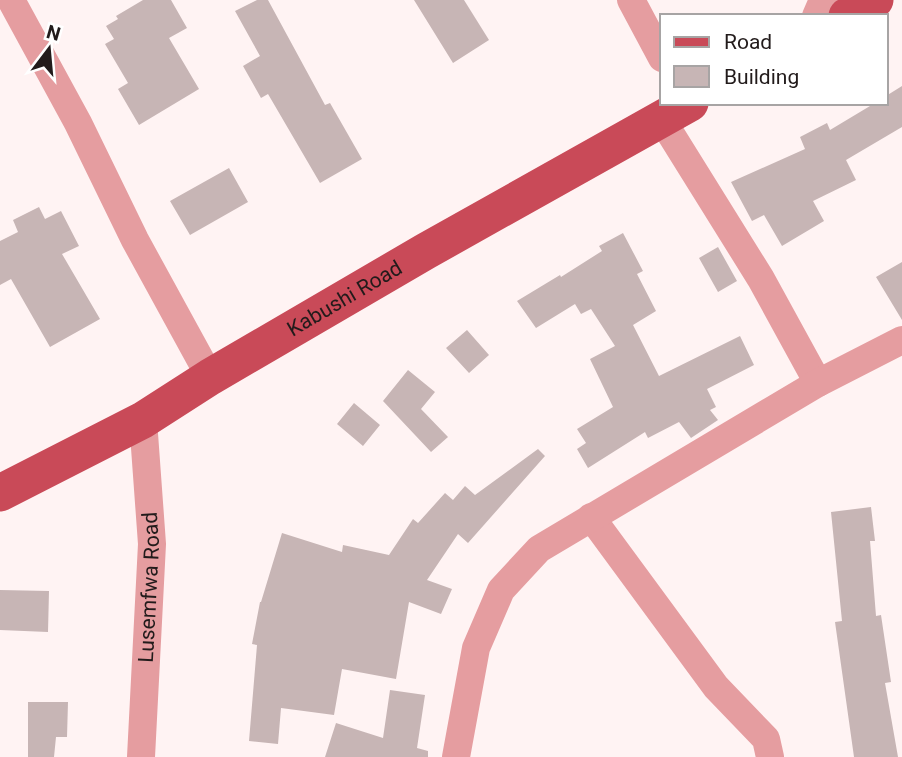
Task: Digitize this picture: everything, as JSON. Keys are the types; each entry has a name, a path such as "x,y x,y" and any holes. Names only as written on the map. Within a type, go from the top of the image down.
{"main road":[{"path":"850,14 875,0"},
{"name":"Kabushi Road","path":"0,493 143,420 210,377 426,251 682,108"}],"street":[{"path":"11,0 78,123 135,240 210,377"},
{"path":"631,0 660,54"},
{"path":"682,108 761,279 818,383"},
{"path":"456,757 476,648 501,590 539,549 818,383 902,340"},
{"name":"Lusemfwa Road","path":"141,757 152,544 143,420"},
{"path":"591,517 716,687 766,739 770,757"}],"building":[{"path":"143,0 171,0 187,28 169,38 199,89 139,125 118,89 128,83 105,44 114,39 106,26 118,19 116,16"},
{"path":"257,0 268,0 325,105 330,103 362,159 320,183 268,94 261,98 243,66 260,56 235,11"},
{"path":"414,0 464,0 489,40 453,63"},
{"path":"902,86 902,127 846,160 856,180 813,201 824,221 782,246 764,215 752,221 731,182 805,149 800,137 827,123 830,130 872,105 888,105 888,95"},
{"path":"229,168 248,202 190,235 170,201"},
{"path":"39,207 45,219 61,211 79,246 62,254 100,319 50,347 11,279 0,285 0,241 18,232 13,220"},
{"path":"623,233 643,271 637,274 656,311 633,325 659,376 740,336 754,365 707,389 716,407 710,410 718,420 691,438 679,422 648,438 645,432 588,468 577,449 586,443 577,429 613,407 590,359 615,346 591,309 581,314 575,304 536,328 517,301 602,251 599,246"},
{"path":"718,247 737,281 718,292 699,258"},
{"path":"902,262 902,320 876,277"},
{"path":"467,330 489,355 469,373 446,348"},
{"path":"408,370 435,392 421,409 448,437 431,452 383,401"},
{"path":"354,403 380,425 363,446 337,424"},
{"path":"538,449 545,456 468,543 458,534 427,580 452,589 441,614 409,602 396,679 342,669 334,715 281,708 278,744 249,741 257,645 252,644 260,602 282,533 342,552 343,545 389,555 413,519 418,523 445,493 453,500 465,486 475,495"},
{"path":"871,507 875,541 870,541 876,616 881,615 891,682 885,683 898,757 854,757 835,622 842,621 831,512"},
{"path":"0,590 49,591 48,632 0,630"},
{"path":"390,690 425,695 417,748 428,751 428,757 325,757 336,723 383,738"},
{"path":"28,702 68,702 67,737 56,737 54,757 28,757"}]}
